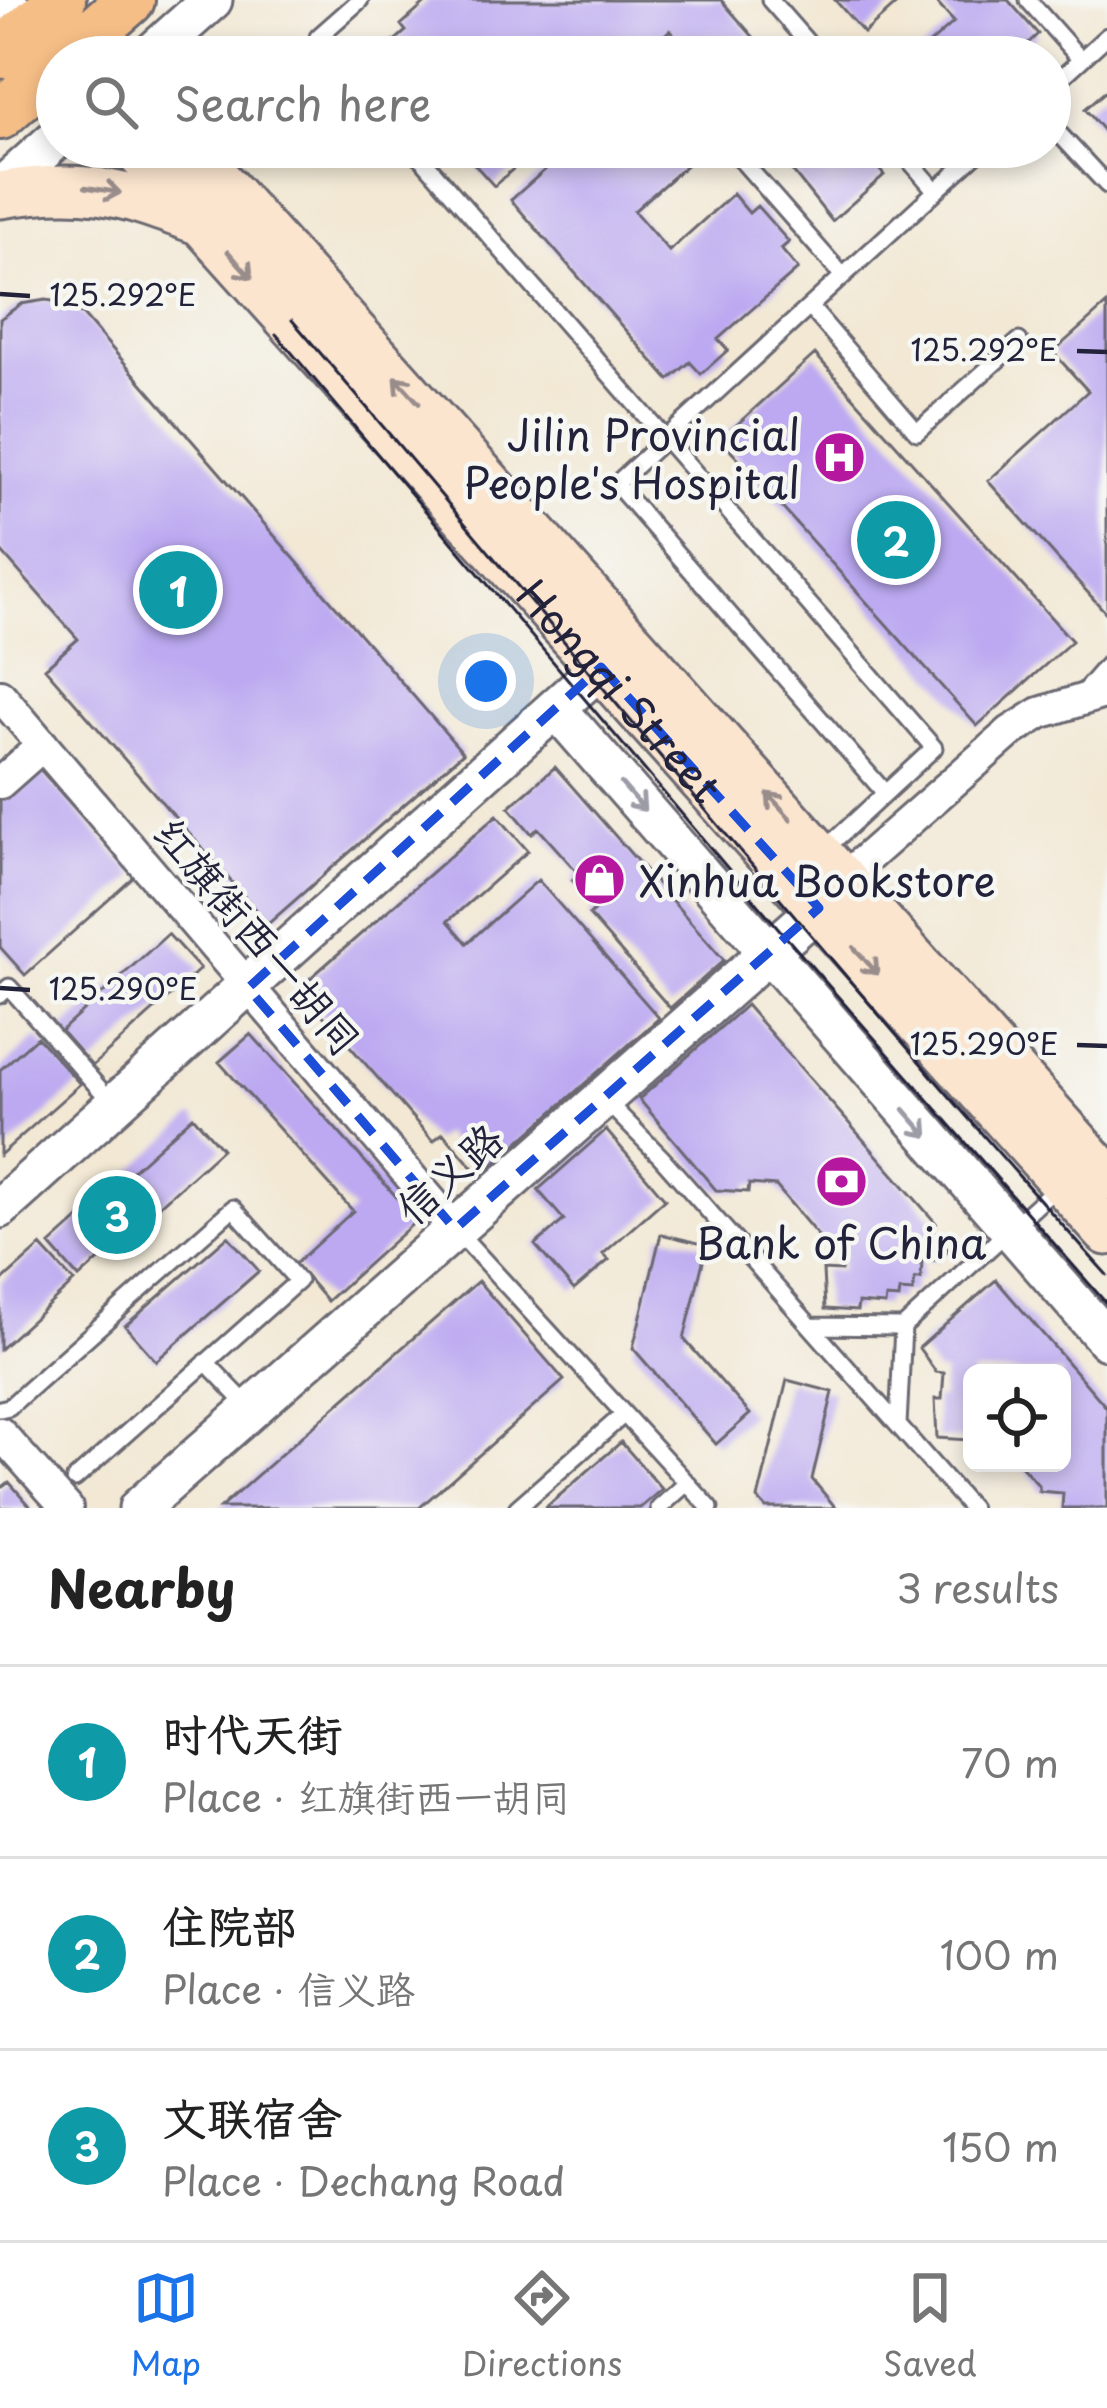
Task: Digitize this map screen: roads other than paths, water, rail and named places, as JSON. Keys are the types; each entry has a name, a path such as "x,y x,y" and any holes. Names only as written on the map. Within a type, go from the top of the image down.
{"main road":[{"path":"53,32 130,0"},
{"path":"0,115 36,59"},
{"name":"Hongqi Street","path":"153,168 601,667 828,880"},
{"name":"Hongqi Street","path":"207,168 1085,1180 1107,1232"},
{"path":"0,192 80,187 126,194 202,222"}],"street":[{"path":"172,36 212,0"},
{"path":"0,192 36,158"},
{"path":"0,1208 601,667"},
{"name":"信义路","path":"140,1508 768,952 828,880 1010,732 1040,713 1107,692"},
{"name":"红旗街西一胡同","path":"0,695 455,1229"},
{"path":"556,708 1107,1340"},
{"path":"0,783 43,745"},
{"path":"0,1433 71,1494"}],"lane":[{"path":"319,36 360,0"},
{"path":"770,0 802,36"},
{"path":"1028,0 1060,36"},
{"path":"1071,69 1107,36"},
{"path":"1071,49 1081,60"},
{"path":"1071,146 1107,185"},
{"path":"430,168 934,748 885,793 828,880"},
{"path":"748,168 843,276"},
{"path":"916,168 936,191"},
{"path":"885,793 616,484 961,168"},
{"path":"810,307 917,432 1019,341"},
{"path":"1074,703 1107,665"},
{"path":"0,995 9,987 115,1106"},
{"path":"603,1098 662,1157 971,1508"},
{"path":"811,1326 903,1327 1009,1230 1085,1180"},
{"path":"0,1409 9,1407 233,1208 298,1281 206,1362 71,1494"},
{"path":"455,1229 710,1508"},
{"path":"898,1425 903,1327"},
{"path":"206,1362 251,1410"},
{"path":"517,1508 623,1414"},
{"path":"659,1508 687,1483"}],"tram line":[{"path":"292,320 900,1039 1107,1275"},
{"path":"276,334 785,936 1107,1304"}],"place":[{"name":"Jilin Provincial People's Hospital","path":"839,457"},
{"name":"住院部","path":"896,540"},
{"name":"时代天街","path":"178,590"},
{"name":"Xinhua Bookstore","path":"600,879"},
{"name":"Bank of China","path":"841,1182"},
{"name":"文联宿舍","path":"117,1215"}]}
